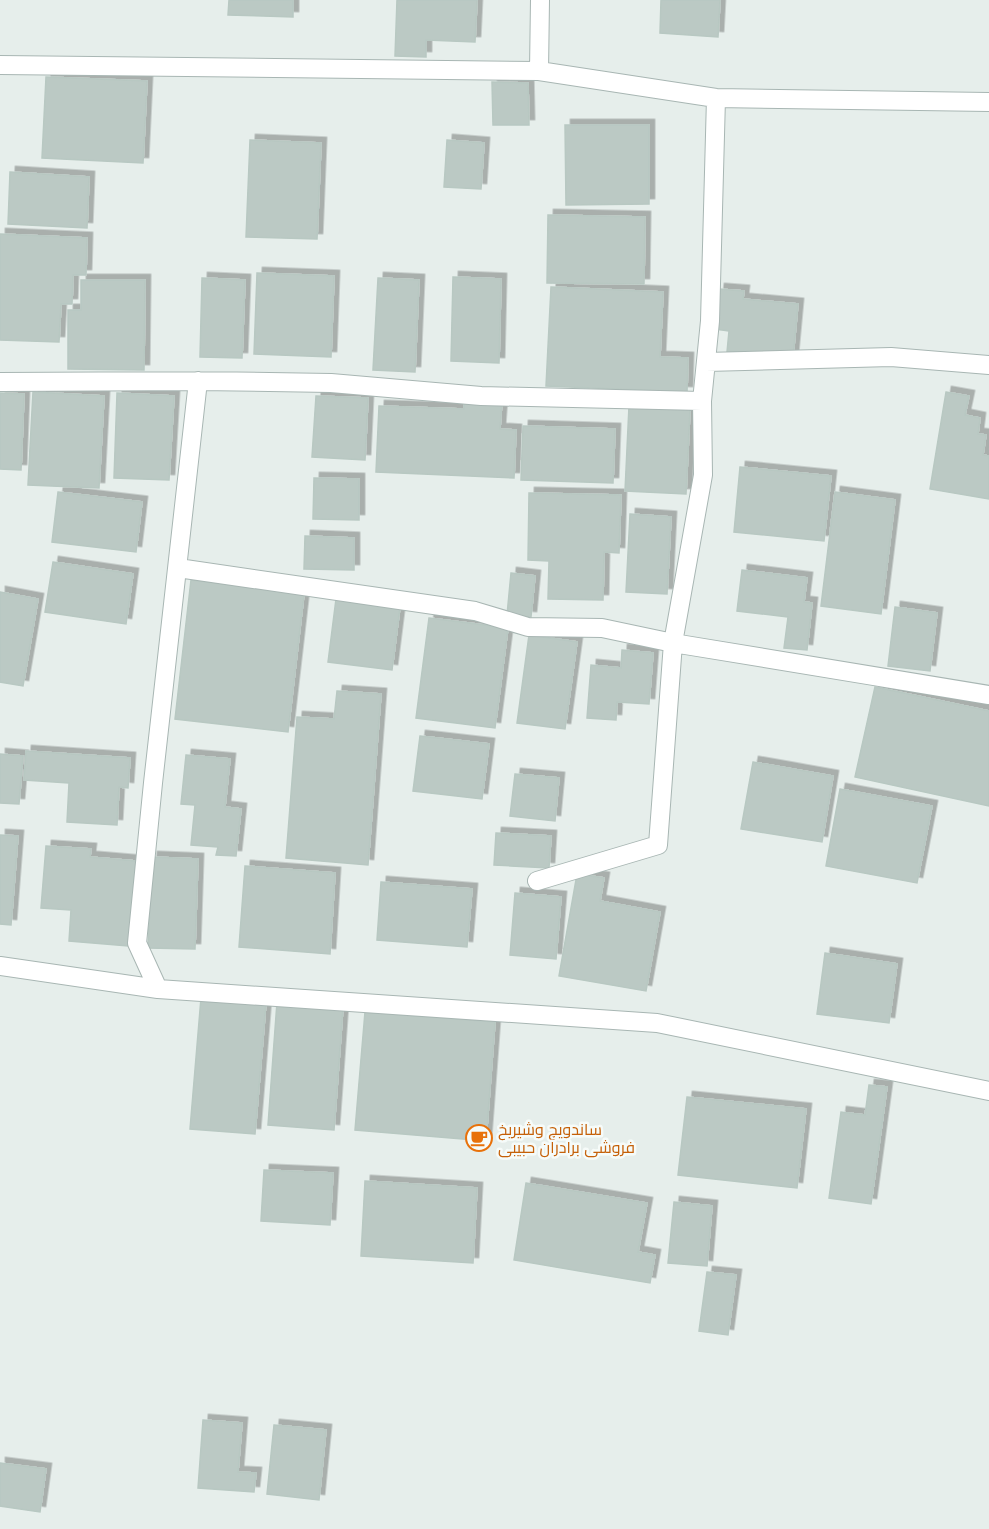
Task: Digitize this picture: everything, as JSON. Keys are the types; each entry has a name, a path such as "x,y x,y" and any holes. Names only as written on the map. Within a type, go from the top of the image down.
{"street":[{"path":"539,71 540,0"},
{"path":"0,65 539,71 716,98 989,102"},
{"path":"537,881 658,845 673,643 703,475 702,400 710,321 716,98"},
{"path":"706,363 891,357 989,365"},
{"path":"158,989 137,943 198,381"},
{"path":"0,382 331,383 481,396 702,400"},
{"path":"178,568 475,611 528,627 602,628 673,643 989,695"},
{"path":"0,966 158,989 657,1023 989,1091"}],"building":[{"path":"229,0 293,0 293,17 228,15"},
{"path":"397,0 477,0 475,42 426,40 426,57 395,56"},
{"path":"661,0 720,0 718,37 660,33"},
{"path":"46,77 147,81 143,163 42,158"},
{"path":"492,82 528,83 529,125 493,125"},
{"path":"565,125 649,125 649,204 566,205"},
{"path":"250,140 321,143 317,239 246,237"},
{"path":"447,140 484,143 481,189 444,187"},
{"path":"10,172 89,177 87,228 8,224"},
{"path":"548,215 645,217 644,284 547,283"},
{"path":"0,234 87,238 86,275 73,275 72,304 61,304 59,342 0,340"},
{"path":"257,273 334,276 331,357 254,354"},
{"path":"453,277 501,279 499,363 451,361"},
{"path":"202,278 245,280 242,358 200,357"},
{"path":"378,278 419,280 415,372 373,370"},
{"path":"81,280 145,280 144,370 68,369 68,310 81,310"},
{"path":"551,287 663,292 660,357 688,358 687,392 546,386"},
{"path":"719,289 744,291 743,299 798,304 793,357 727,352 729,331 715,329"},
{"path":"33,392 104,396 99,488 28,485"},
{"path":"946,392 969,396 965,415 980,418 978,434 986,435 983,455 989,456 989,499 930,489"},
{"path":"0,393 24,394 21,470 0,469"},
{"path":"117,393 174,396 169,480 114,478"},
{"path":"316,396 368,398 365,460 312,457"},
{"path":"464,399 502,401 500,429 516,430 514,478 376,472 379,406 464,409"},
{"path":"629,406 690,409 686,494 625,491"},
{"path":"523,426 615,429 613,483 521,480"},
{"path":"740,467 831,476 824,541 734,532"},
{"path":"314,478 359,479 359,520 313,519"},
{"path":"58,492 142,502 136,552 52,542"},
{"path":"835,492 895,500 881,614 821,606"},
{"path":"529,493 621,495 619,553 604,552 603,600 548,599 549,561 528,560"},
{"path":"630,514 671,517 667,594 626,592"},
{"path":"305,536 354,538 354,570 304,569"},
{"path":"53,562 133,574 126,624 45,612"},
{"path":"742,570 807,578 804,602 812,603 807,650 784,648 788,617 737,611"},
{"path":"511,573 535,576 531,617 507,615"},
{"path":"191,580 304,594 288,732 175,719"},
{"path":"0,592 38,599 23,686 0,682"},
{"path":"336,599 400,607 392,670 328,662"},
{"path":"895,607 937,613 930,671 888,666"},
{"path":"429,618 508,628 495,728 416,718"},
{"path":"529,635 577,642 565,729 517,723"},
{"path":"622,650 653,653 649,704 617,702 616,720 587,718 591,665 621,668"},
{"path":"875,687 989,711 989,806 855,777"},
{"path":"337,691 381,694 368,865 286,858 297,717 334,719"},
{"path":"420,736 489,744 482,799 413,791"},
{"path":"26,751 130,758 128,788 119,787 117,825 67,822 69,783 24,780"},
{"path":"0,754 23,756 19,804 0,803"},
{"path":"186,755 230,759 225,807 241,809 236,856 216,855 218,847 191,845 195,805 181,804"},
{"path":"753,762 833,776 822,842 741,829"},
{"path":"515,774 559,778 555,821 510,816"},
{"path":"840,789 932,806 917,883 826,866"},
{"path":"496,833 551,836 549,868 494,865"},
{"path":"0,835 18,836 11,925 0,924"},
{"path":"46,846 91,849 90,857 136,861 128,946 69,941 71,910 41,908"},
{"path":"152,857 198,859 195,949 148,948"},
{"path":"245,866 335,873 330,954 239,947"},
{"path":"577,874 604,878 600,901 660,912 646,991 559,976"},
{"path":"381,882 472,889 467,947 377,940"},
{"path":"515,893 561,897 556,959 510,955"},
{"path":"825,953 897,964 889,1023 817,1014"},
{"path":"201,998 266,1003 255,1134 190,1129"},
{"path":"277,1002 343,1007 334,1130 268,1125"},
{"path":"365,1012 495,1022 486,1141 355,1130"},
{"path":"869,1085 887,1087 871,1204 829,1198 841,1112 865,1115"},
{"path":"687,1097 806,1109 797,1188 678,1175"},
{"path":"264,1170 333,1173 330,1225 261,1221"},
{"path":"365,1181 477,1188 473,1263 361,1256"},
{"path":"526,1183 647,1203 638,1252 655,1255 650,1283 514,1260"},
{"path":"674,1202 712,1206 707,1266 668,1263"},
{"path":"707,1272 736,1275 728,1335 699,1331"},
{"path":"203,1420 242,1423 238,1472 256,1473 254,1492 198,1488"},
{"path":"274,1425 326,1430 319,1500 267,1494"},
{"path":"0,1463 46,1469 40,1512 0,1506"}],"place":[{"name":"ساندویچ وشیریخ فروشی برادران حبیبی","path":"479,1138"}]}
